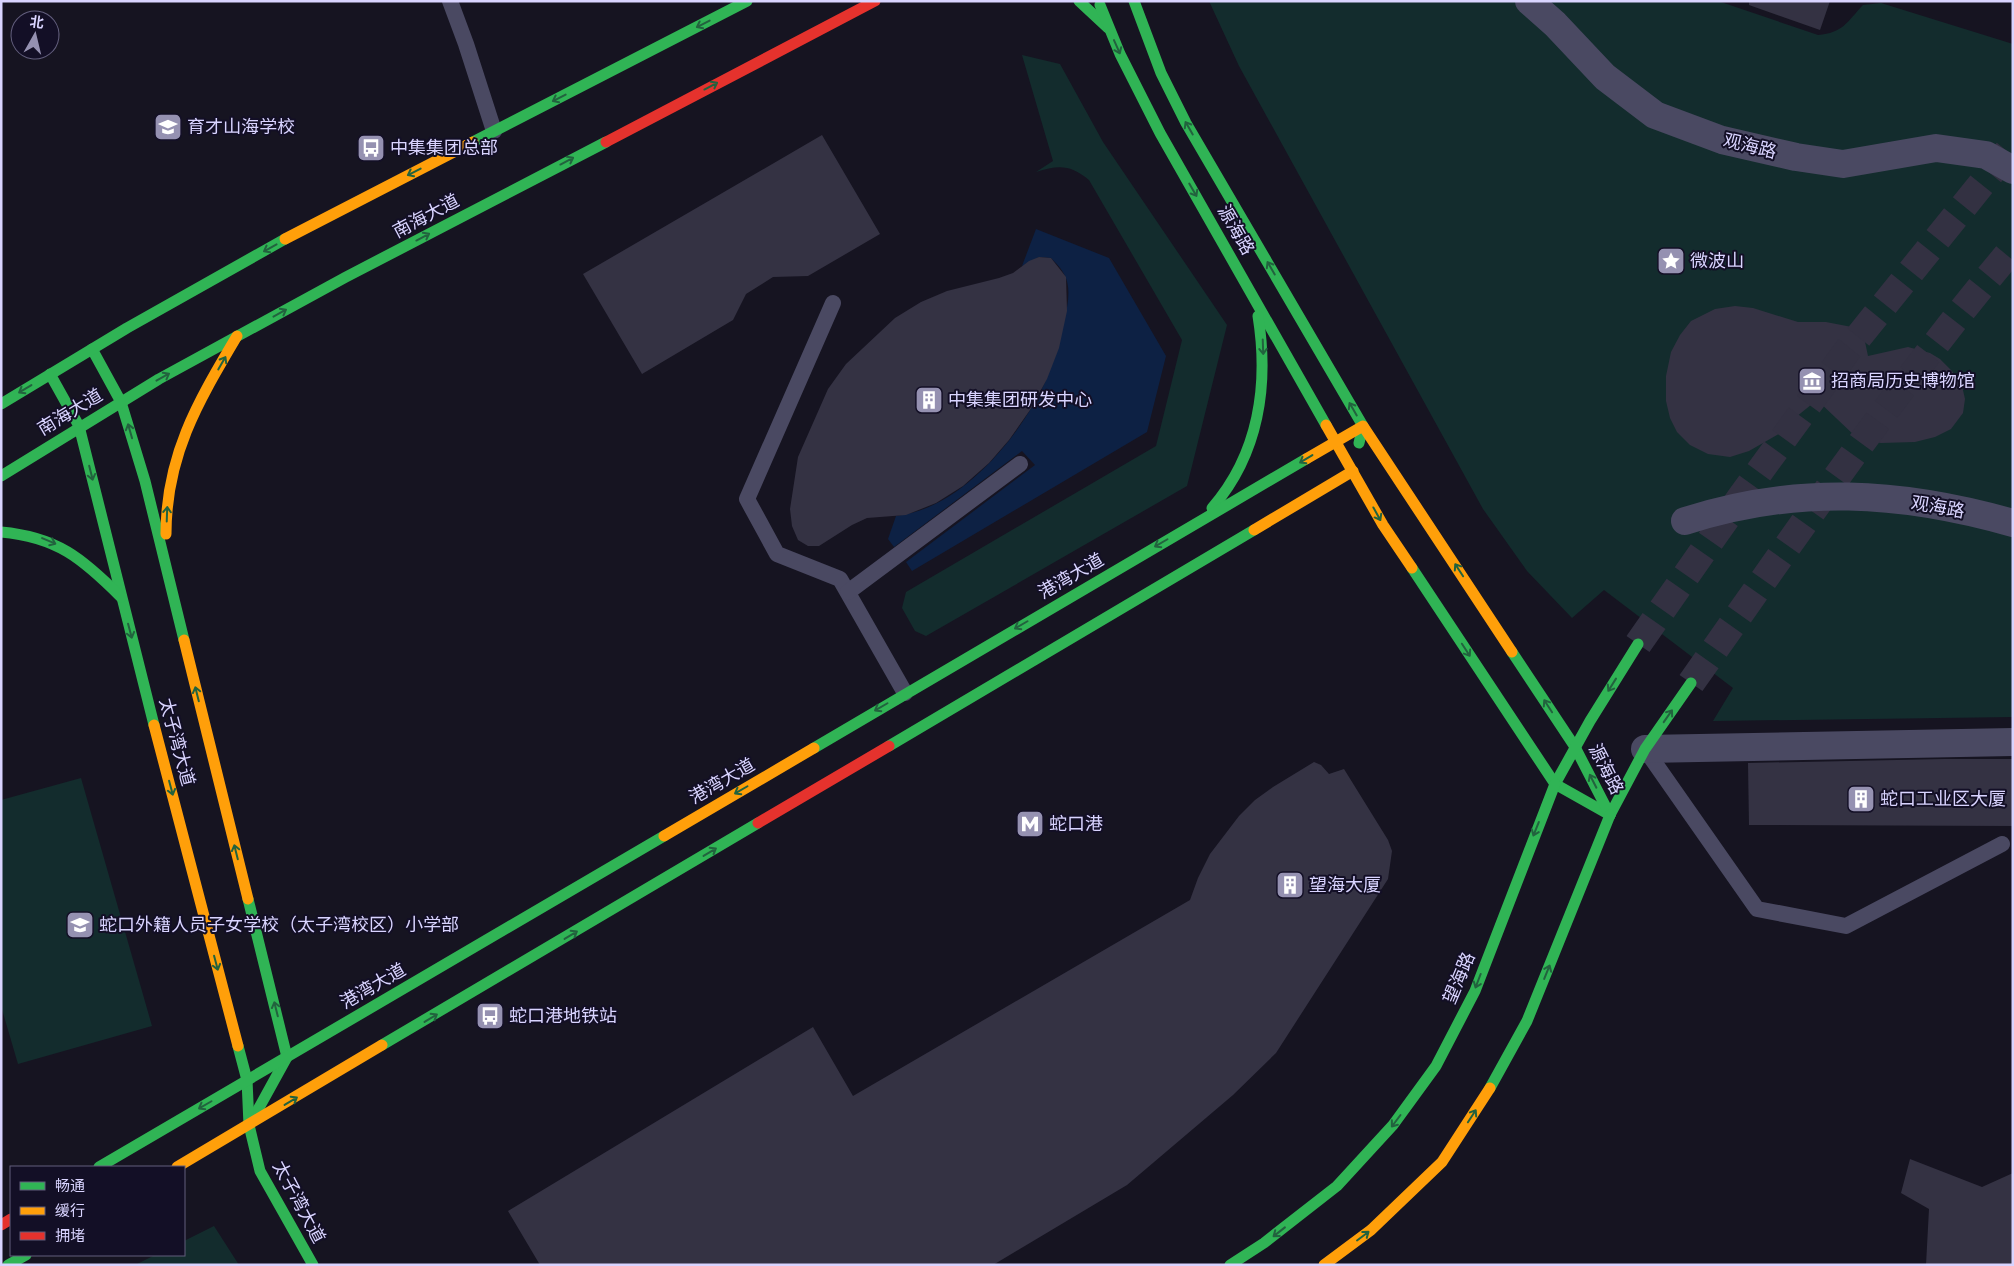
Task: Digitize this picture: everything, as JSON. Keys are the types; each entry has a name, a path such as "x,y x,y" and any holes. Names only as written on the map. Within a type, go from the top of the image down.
{"main road":[{"path":"1,404 92,349 310,226 746,1"},
{"name":"南海大道","path":"1,476 79,426 237,336 346,277 875,1"},
{"path":"1078,1 1108,28"},
{"name":"源海路","path":"1099,1 1108,28 1160,134 1383,525 1555,784 1610,815"},
{"name":"源海路","path":"1140,7 1161,74 1186,122 1363,426 1575,746 1610,815"},
{"path":"1203,518 1229,487 1250,446 1261,411 1264,376 1262,337 1255,299"},
{"path":"165,563 167,498 174,464 194,413 237,336"},
{"name":"太子湾大道","path":"92,349 121,402 145,481 287,1057"},
{"name":"太子湾大道","path":"50,374 79,426 121,597 247,1080 249,1126 260,1171 313,1265"},
{"path":"179,1166 1353,471 1363,426"},
{"name":"港湾大道","path":"101,1166 1203,518 1363,426"},
{"path":"1,532 47,539 76,555 101,576 121,597"},
{"name":"望海路","path":"1230,1265 1264,1244 1337,1186 1394,1125 1436,1066 1475,991 1555,784 1575,746 1638,644"},
{"path":"1324,1265 1371,1230 1442,1162 1483,1100 1527,1022 1610,815 1645,749 1691,683"},
{"path":"249,1126 287,1057"},
{"path":"8,1265 24,1256"}],"street":[{"name":"观海路","path":"1529,1 1555,24 1605,77 1655,115 1722,140 1796,157 1843,164 1936,148 1986,155 2013,170"},
{"name":"观海路","path":"1685,521 1722,509 1751,503 1817,495 1874,497 1906,501 1957,509 2013,523"},
{"path":"1645,749 2013,742"}],"lane":[{"path":"450,1 494,132"},
{"path":"833,302 747,499 777,554 840,578 905,693"},
{"path":"848,592 1020,464"},
{"path":"1645,749 1757,909 1846,926 2002,844"}],"green space":[{"path":"1209,1 1718,1 1818,35 1833,32 1844,26 1863,5 1881,3 2013,44 2013,717 1713,721 1733,688 1604,590 1572,618 1527,571 1483,509 1239,66"},
{"path":"1022,55 1060,64 1103,142 1227,325 1187,486 926,636 915,631 902,608 906,592 1156,446 1182,340 1089,180 1076,171 1064,167 1036,172 1053,161"},
{"path":"81,778 152,1026 18,1064 1,1006 1,800"},
{"path":"214,1226 239,1265 135,1265 153,1256 185,1256 185,1240"}],"water":[{"path":"1036,229 1109,258 1166,356 1147,432 912,571 906,562 1035,465 1022,451 894,547 888,539 896,516 920,510 943,500 965,485 986,466 1005,446 1021,424 1046,380 1065,319 1068,292 1064,273 1051,258 1039,257 1022,266"}],"building":[{"path":"1749,1 1830,1 1820,30 1749,5"},
{"path":"822,135 880,234 808,276 773,277 746,294 733,320 642,374 583,274"},
{"name":"中集集团研发中心","path":"1039,257 1051,258 1066,277 1067,311 1059,348 1047,379 1030,410 1009,440 989,463 963,486 936,503 906,515 867,518 852,525 819,546 808,546 798,540 792,526 790,509 798,457 828,389 846,364 895,318 921,302 947,291 1013,273 1029,261"},
{"name":"招商局历史博物馆","path":"1735,306 1753,308 1798,322 1826,322 1857,328 1863,332 1868,356 1908,347 1930,353 1940,359 1952,371 1962,386 1965,399 1963,413 1951,429 1935,437 1915,442 1881,443 1866,441 1855,436 1817,400 1796,417 1784,431 1749,451 1730,457 1708,454 1690,445 1677,432 1670,418 1666,401 1666,376 1671,352 1680,335 1691,321 1715,309"},
{"name":"蛇口工业区大厦","path":"2013,759 2013,826 1749,825 1748,763"},
{"path":"1314,762 1321,765 1329,774 1344,769 1388,840 1392,851 1388,879 1276,1053 1233,1095 1127,1185 993,1265 540,1265 508,1211 813,1027 853,1096 1190,900 1210,854 1239,816 1255,800 1273,787"},
{"path":"1910,1159 1982,1187 2013,1173 2013,1265 1926,1265 1929,1209 1901,1193"}],"tunnel":[{"path":"1638,644 1741,497 1847,351 2013,145"},
{"path":"1691,683 1808,517 1888,408 1970,300 2013,248"}],"traffic: fast":[{"path":"473,142 747,1"},
{"path":"1079,1 1108,28"},
{"path":"1134,1 1161,73 1186,123 1363,426 1359,443"},
{"path":"1100,5 1120,54 1160,133 1326,425"},
{"path":"1,476 159,379 346,277 606,142"},
{"path":"1,404 127,328 285,239"},
{"path":"1212,508 1228,487 1241,465 1257,418 1262,368 1258,316"},
{"path":"92,349 121,402 145,481 184,640"},
{"path":"50,374 79,426 154,725"},
{"path":"814,748 1306,459"},
{"path":"889,746 1254,530"},
{"path":"1,532 21,535 53,544 94,571 121,597"},
{"path":"1412,568 1555,784 1610,815"},
{"path":"1555,784 1590,721 1638,644"},
{"path":"1512,652 1575,747 1610,815"},
{"path":"1610,815 1645,749 1691,683"},
{"path":"1230,1265 1264,1243 1337,1186 1393,1125 1436,1066 1475,991 1555,784"},
{"path":"1490,1088 1527,1021 1610,815"},
{"path":"382,1045 758,823"},
{"path":"101,1166 664,836"},
{"path":"248,899 287,1057 250,1124"},
{"path":"238,1046 247,1080 249,1125 260,1171 313,1265"},
{"path":"8,1265 24,1256"}],"traffic: slow":[{"path":"285,239 473,142"},
{"path":"166,534 167,506 178,454 197,407 237,336"},
{"path":"1326,425 1383,525 1412,568"},
{"path":"1306,459 1363,426 1512,652"},
{"path":"1254,530 1353,471"},
{"path":"184,640 248,899"},
{"path":"154,725 238,1046"},
{"path":"664,836 814,748"},
{"path":"179,1166 382,1045"},
{"path":"1324,1265 1371,1230 1442,1162 1490,1088"}],"traffic: jam":[{"path":"606,142 875,1"},
{"path":"758,823 889,746"},
{"path":"1,1225 10,1220"}],"place":[{"name":"育才山海学校","path":"168,127"},
{"name":"中集集团总部","path":"371,148"},
{"name":"微波山","path":"1671,261"},
{"name":"招商局历史博物馆","path":"1812,381"},
{"name":"中集集团研发中心","path":"929,400"},
{"name":"蛇口工业区大厦","path":"1861,799"},
{"name":"蛇口港","path":"1030,824"},
{"name":"望海大厦","path":"1290,885"},
{"name":"蛇口外籍人员子女学校（太子湾校区）小学部","path":"80,925"},
{"name":"蛇口港地铁站","path":"490,1016"}]}
